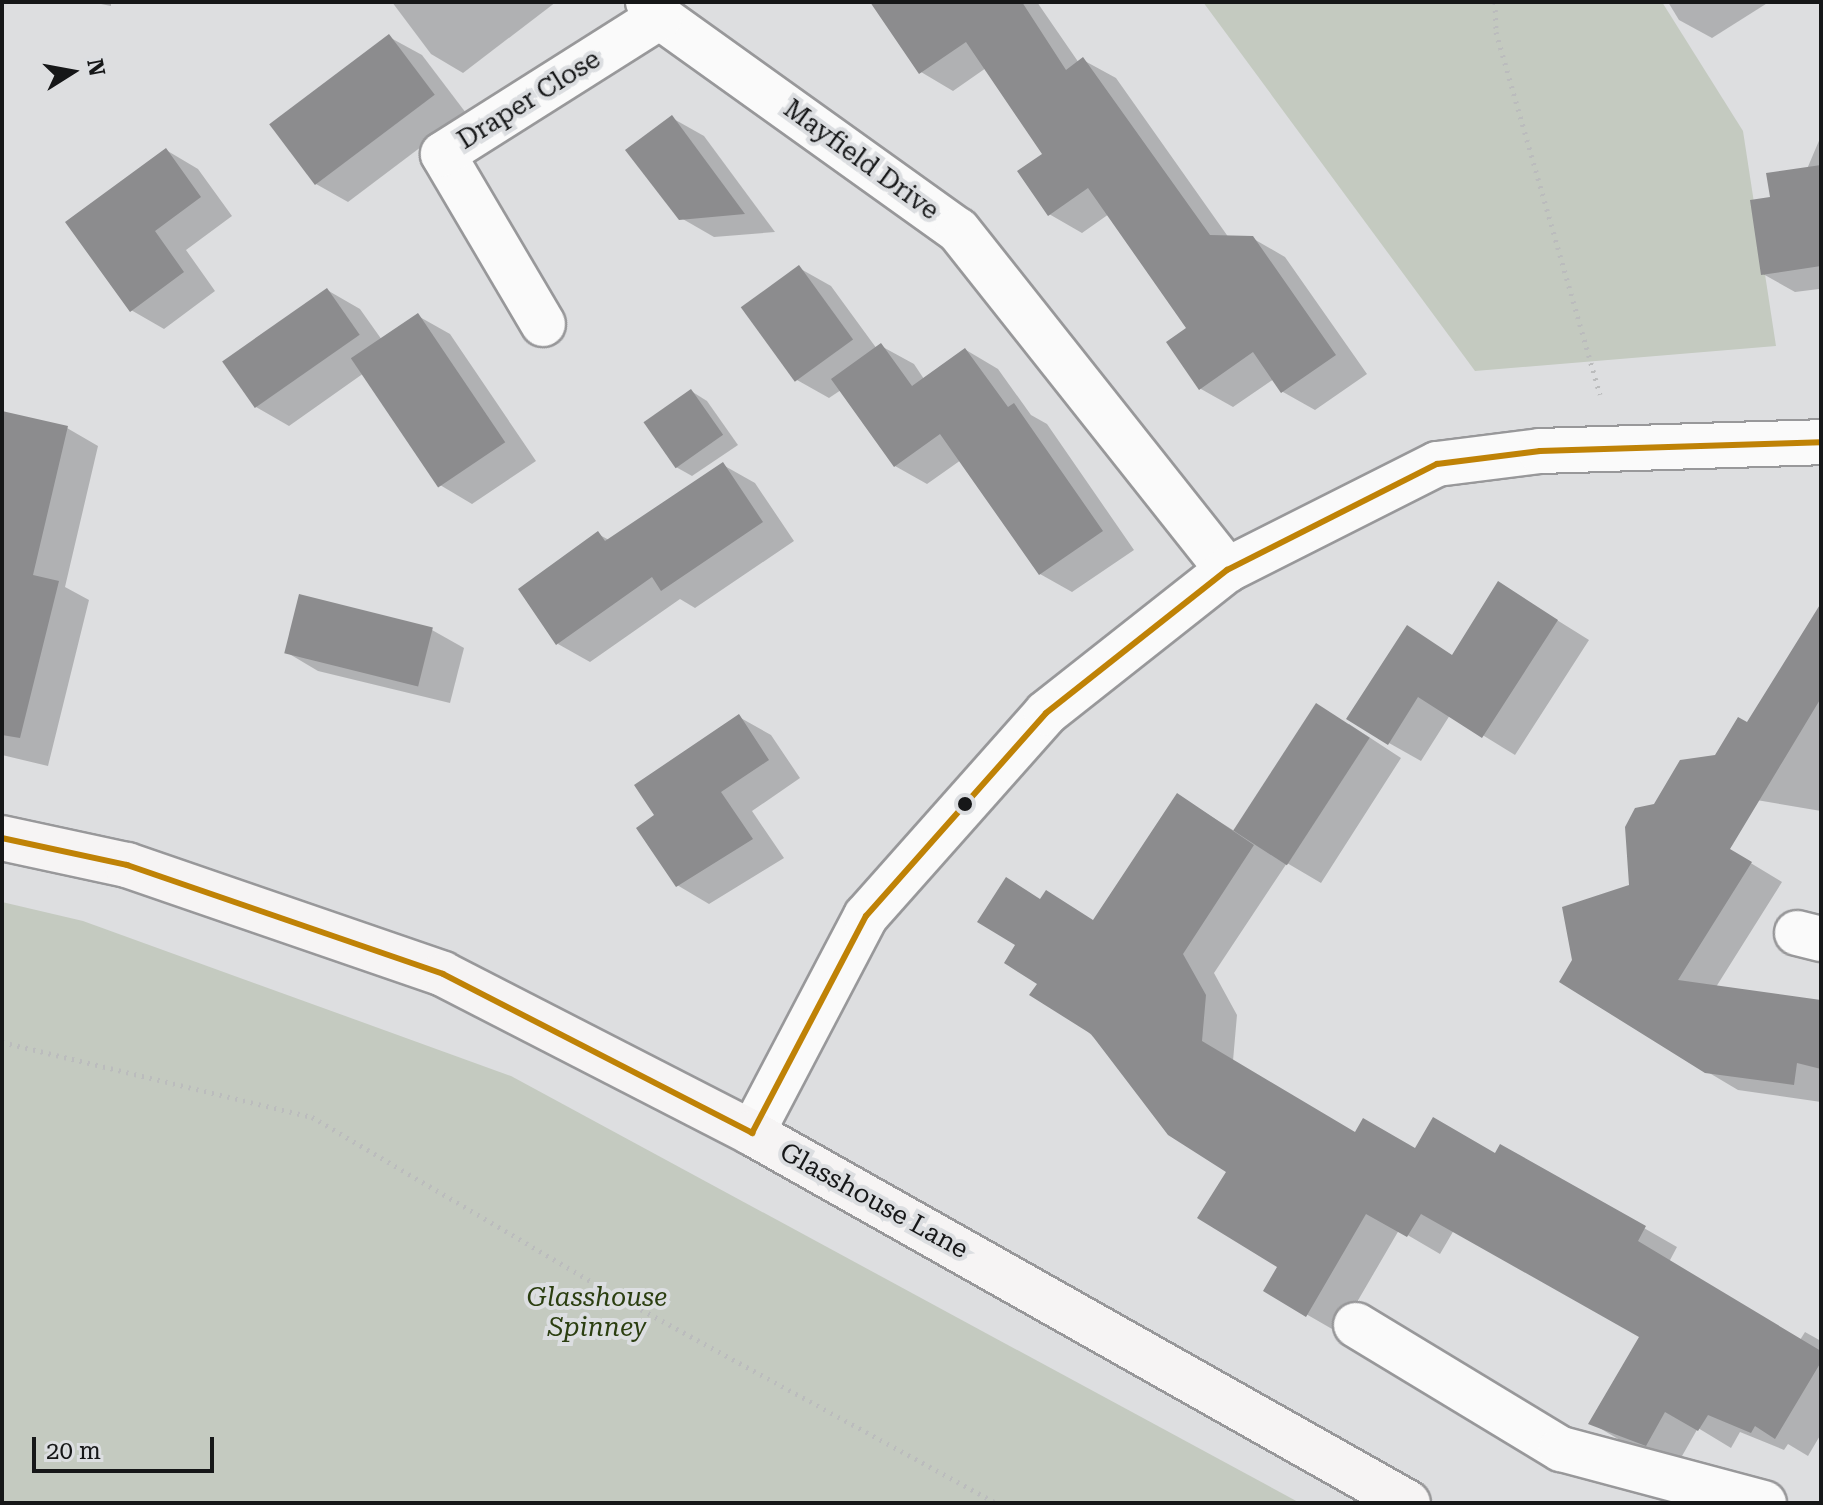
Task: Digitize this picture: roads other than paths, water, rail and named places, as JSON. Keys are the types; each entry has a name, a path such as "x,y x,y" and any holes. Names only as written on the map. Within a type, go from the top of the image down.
{"street":[{"name":"Draper Close","path":"543,324 443,154 654,10"},
{"name":"Mayfield Drive","path":"654,10 958,230 1227,570"},
{"path":"752,1133 866,916 1046,713 1227,570 1437,464 1616,448 1821,442"},
{"name":"Glasshouse Lane","path":"2,838 127,865 443,974 752,1133 1408,1503"},
{"path":"1356,1325 1561,1449 1764,1503"}],"park label":[{"name":"Glasshouse Spinney","path":"597,1313"}]}
